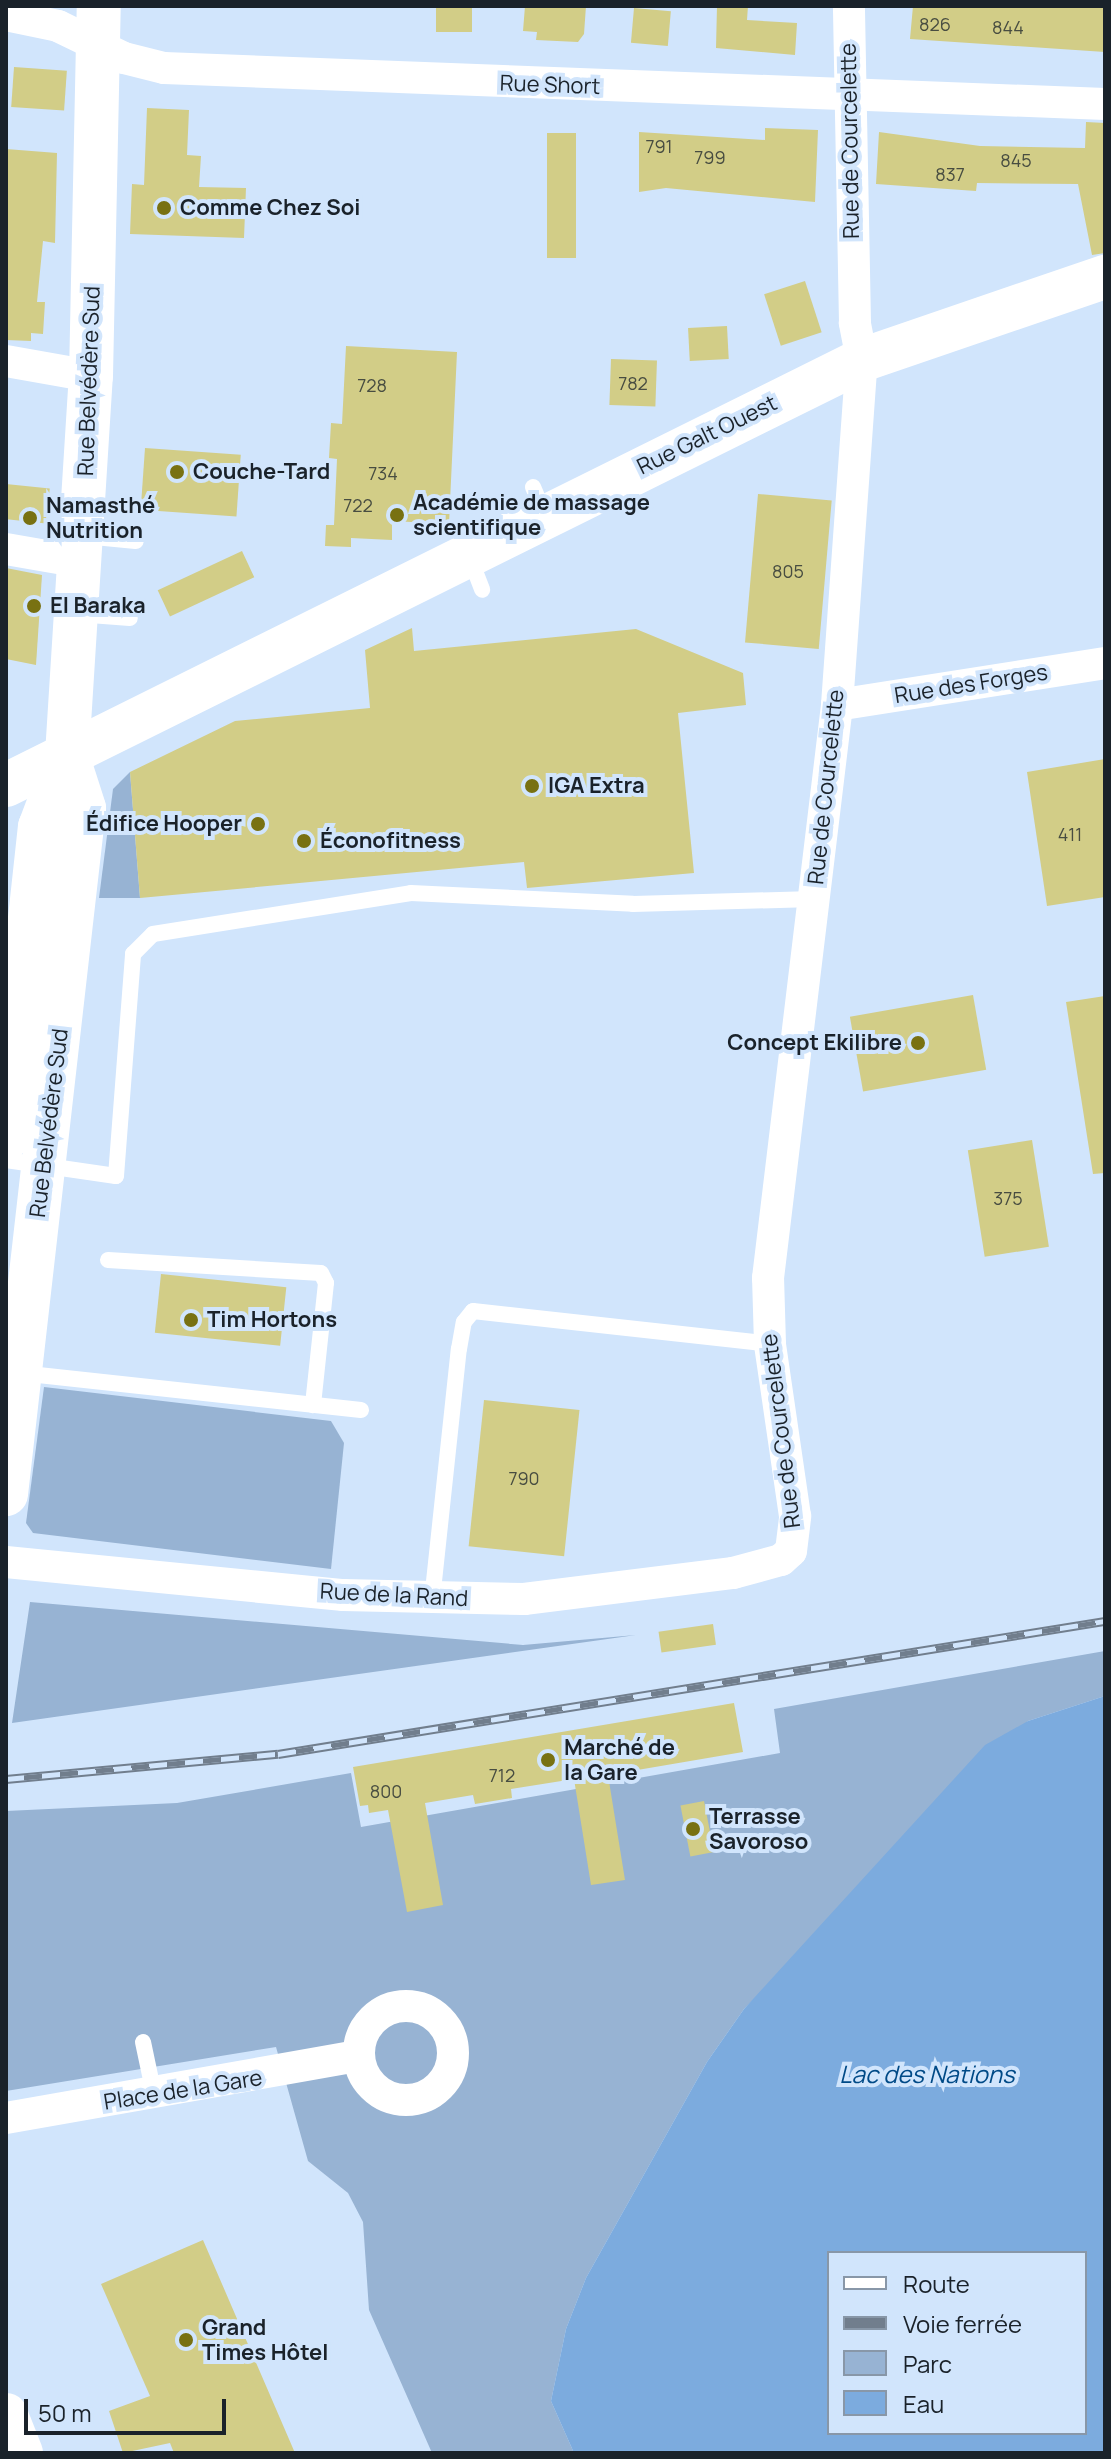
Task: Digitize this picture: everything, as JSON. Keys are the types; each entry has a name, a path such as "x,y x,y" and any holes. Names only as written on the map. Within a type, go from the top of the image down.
{"main road":[{"name":"Rue Belvédère Sud","path":"6,1139 40,827 67,755 91,376 99,27"},
{"name":"Rue Galt Ouest","path":"6,785 476,573 539,502 862,360 1105,277"},
{"name":"Rue Belvédère Sud","path":"6,1494 20,1373 25,1163 84,808 67,755"},
{"name":"Rue Galt Ouest","path":"6,810 67,755"},
{"path":"6,2415 21,2453"}],"street":[{"name":"Rue de Courcelette","path":"781,1560 791,1551 795,1516 770,1344 768,1278 837,705 862,360 846,95 849,6"},
{"name":"Rue Short","path":"6,15 58,26 99,27 164,68 1105,104"},
{"path":"6,361 91,376"},
{"path":"6,549 82,549"},
{"name":"Rue des Forges","path":"837,705 1105,663"},
{"name":"Rue de la Rand","path":"6,1562 432,1600 524,1599 733,1573 781,1560"},
{"name":"Place de la Gare","path":"6,2118 359,2056"}],"lane":[{"path":"82,549 136,541"},
{"path":"77,614 130,618"},
{"path":"25,1163 116,1176 133,954 153,934 411,893 633,904 814,899"},
{"path":"108,1260 321,1273 326,1283 313,1405"},
{"path":"432,1600 459,1349 464,1322 473,1311 770,1344"},
{"path":"20,1373 361,1410"},
{"path":"143,2042 154,2094"}],"green space":[{"path":"130,772 140,898 99,898 113,789"},
{"path":"44,1387 331,1421 344,1443 331,1569 33,1533 26,1523"},
{"path":"30,1602 523,1645 636,1635 12,1723"},
{"path":"1105,1651 1105,1696 1028,1721 744,2009 707,2062 586,2278 566,2329 551,2401 574,2453 432,2453 369,2310 363,2222 348,2193 308,2161 276,2047 6,2091 6,1811 177,1803 351,1773 361,1827 780,1753 774,1709"}],"water":[{"name":"Lac des Nations","path":"1105,1696 1105,2453 574,2453 551,2401 566,2329 586,2278 707,2062 744,2009 985,1745 1028,1721"}],"building":[{"path":"436,6 472,6 472,32 436,32"},
{"path":"525,6 586,6 584,34 578,42 536,40 537,32 523,31"},
{"path":"717,6 748,6 747,20 797,23 795,55 716,48"},
{"path":"913,6 1105,6 1105,52 910,39"},
{"path":"634,8 671,11 668,46 631,43"},
{"path":"14,67 67,71 64,111 11,107"},
{"path":"147,108 189,110 187,155 201,156 199,187 246,188 244,238 130,234 132,184 144,185"},
{"path":"1086,122 1105,123 1105,253 1092,255 1078,184 977,183 976,191 876,184 879,132 980,146 1085,148"},
{"path":"765,128 818,130 815,202 666,188 639,192 639,132 765,140"},
{"path":"547,133 576,133 576,258 547,258"},
{"path":"6,149 57,153 55,243 43,241 37,302 45,302 43,334 31,333 31,341 6,340"},
{"path":"805,281 822,332 781,346 764,294"},
{"path":"727,326 729,359 690,361 688,328"},
{"path":"346,346 457,352 449,524 392,521 392,540 351,538 351,547 325,546 326,525 334,525 337,459 329,458 331,423 342,424"},
{"path":"611,359 657,361 655,407 609,405"},
{"name":"Couche-Tard","path":"145,448 241,455 236,517 141,510"},
{"path":"6,484 50,489 46,523 6,519"},
{"path":"758,494 832,500 819,649 745,642"},
{"path":"242,551 254,577 170,617 158,590"},
{"path":"6,568 42,575 36,665 6,659"},
{"name":"IGA Extra","path":"412,628 414,651 636,629 743,673 746,705 678,713 694,873 527,888 524,862 140,898 130,772 235,721 370,708 365,650"},
{"path":"1105,759 1105,897 1047,906 1027,772"},
{"name":"Concept Ekilibre","path":"973,995 986,1070 863,1092 850,1017"},
{"path":"1105,996 1105,1173 1093,1174 1066,1002"},
{"path":"1032,1140 1049,1247 985,1257 968,1150"},
{"path":"161,1274 286,1287 280,1346 155,1333"},
{"path":"484,1400 579,1410 564,1556 469,1546"},
{"path":"713,1624 716,1645 661,1652 659,1632"},
{"name":"Marché de la Gare","path":"734,1703 743,1752 608,1775 625,1880 591,1885 574,1779 511,1789 512,1798 475,1804 473,1795 425,1803 443,1905 407,1912 388,1810 369,1813 368,1805 360,1806 353,1767"},
{"path":"704,1801 714,1852 690,1857 680,1806"},
{"name":"Grand Times Hôtel","path":"203,2240 295,2453 174,2453 170,2443 123,2453 109,2411 150,2396 101,2284"}],"railway":[{"path":"6,1779 278,1754 1105,1621"}],"place":[{"name":"Comme Chez Soi","path":"164,208"},
{"name":"Couche-Tard","path":"177,472"},
{"name":"Académie de massage scientifique","path":"397,515"},
{"name":"Namasthé Nutrition","path":"30,518"},
{"name":"El Baraka","path":"34,606"},
{"name":"IGA Extra","path":"532,786"},
{"name":"Édifice Hooper","path":"258,824"},
{"name":"Éconofitness","path":"304,841"},
{"name":"Concept Ekilibre","path":"918,1043"},
{"name":"Tim Hortons","path":"191,1320"},
{"name":"Marché de la Gare","path":"548,1760"},
{"name":"Terrasse Savoroso","path":"693,1829"},
{"name":"Grand Times Hôtel","path":"186,2340"}]}
